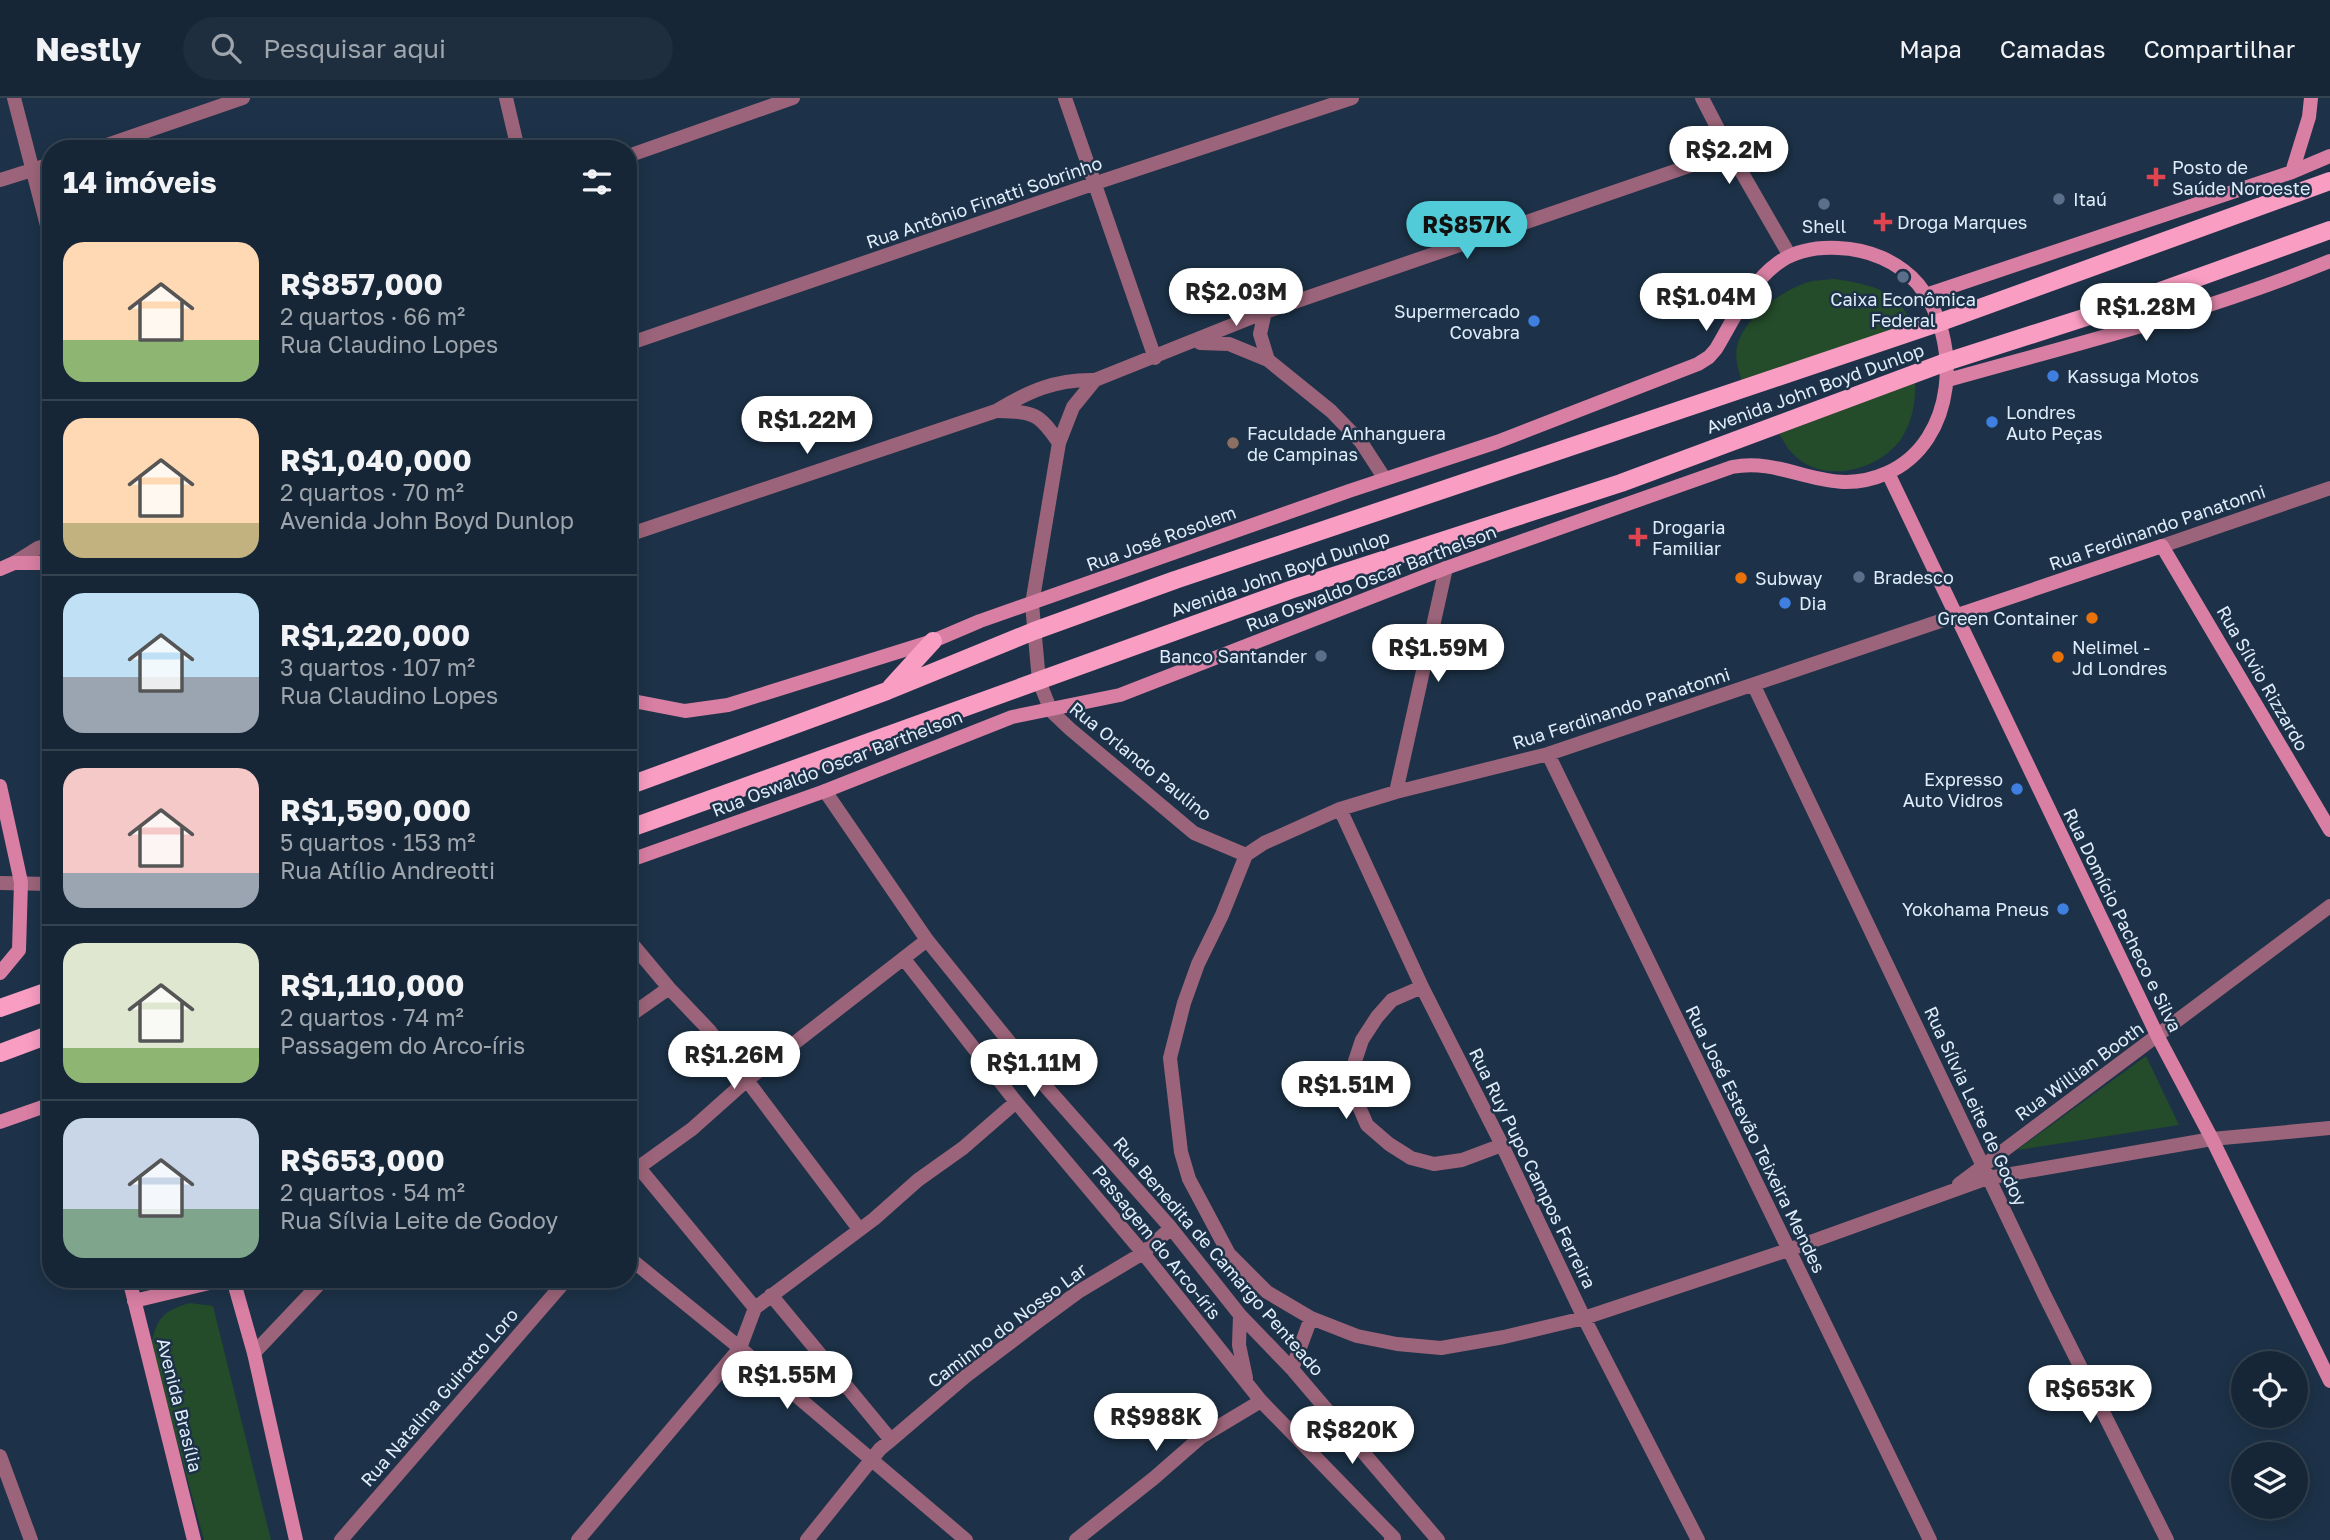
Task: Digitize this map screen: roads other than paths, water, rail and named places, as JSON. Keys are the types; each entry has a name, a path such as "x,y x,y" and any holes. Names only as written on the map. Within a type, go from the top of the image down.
{"main road":[{"name":"Avenida John Boyd Dunlop","path":"637,783 887,691 1034,631 1175,580 1938,323 2330,181"},
{"name":"Avenida John Boyd Dunlop","path":"637,826 1290,590 1621,482 1947,371 2330,230"},
{"path":"887,691 933,640"},
{"path":"0,1009 42,993"},
{"path":"0,1053 42,1037"}],"street":[{"path":"14,98 42,208"},
{"path":"121,140 243,98"},
{"path":"506,98 516,140"},
{"path":"637,153 793,98"},
{"path":"1065,98 1155,358"},
{"name":"Rua Antônio Finatti Sobrinho","path":"637,341 1352,98"},
{"path":"1702,98 1790,256"},
{"path":"2292,172 2309,117 2311,98"},
{"path":"637,533 996,411 1025,394 1069,380 1094,380 1265,312 1730,152"},
{"path":"1926,295 2292,172 2330,156"},
{"path":"0,180 42,167"},
{"name":"Avenida John Boyd Dunlop","path":"1699,363 1716,349 1751,290 1769,271 1790,256 1823,248 1864,251 1899,267 1926,295 1938,323 1947,371 1937,421 1922,446 1902,465 1871,479 1837,482 1758,465 1732,467"},
{"path":"1947,371 2164,320 2280,282 2330,261"},
{"path":"1265,312 1260,334 1268,360"},
{"path":"1194,342 1229,344 1268,360 1331,411 1361,442 1385,479"},
{"name":"Rua José Rosolem","path":"637,702 685,711 728,705 933,640 980,621 1497,442 1699,363"},
{"path":"1051,711 1039,681 1032,604 1059,443 1073,407 1094,380"},
{"path":"996,411 1023,411 1044,420 1059,443"},
{"name":"Rua Oswaldo Oscar Barthelson","path":"637,858 825,791 1012,717 1120,695 1446,568 1732,467"},
{"name":"Rua Domício Pacheco e Silva","path":"1888,472 2158,1037 2212,1139 2330,1381"},
{"name":"Rua Ferdinando Panatonni","path":"1246,855 1264,843 1339,810 1396,792 1548,754 2330,488"},
{"name":"Rua Sílvio Rizzardo","path":"2162,546 2330,830"},
{"path":"0,569 42,547"},
{"path":"14,563 42,563"},
{"path":"1396,792 1446,568"},
{"name":"Rua Sílvia Leite de Godoy","path":"1754,685 2166,1540"},
{"name":"Rua Orlando Paulino","path":"1051,711 1194,833 1246,855"},
{"name":"Rua José Estevão Teixeira Mendes","path":"1548,754 1930,1540"},
{"path":"0,786 20,882 19,950 0,973"},
{"name":"Rua Benedita de Camargo Penteado","path":"825,791 927,940 1040,1080 1171,1228 1240,1315 1292,1369 1438,1540"},
{"name":"Rua Ruy Pupo Campos Ferreira","path":"1339,810 1422,987 1502,1145 1584,1318 1698,1540"},
{"name":"Rua Willian Booth","path":"1246,855 1222,915 1198,964 1184,1003 1170,1058 1175,1119 1189,1179 1229,1254 1267,1292 1311,1318 1357,1336 1396,1344 1441,1348 1504,1337 1584,1318 1788,1250 1952,1190 1986,1171 2330,906"},
{"path":"0,883 42,883"},
{"path":"637,1170 692,1129 747,1080 927,940"},
{"path":"637,950 709,1030 859,1229"},
{"name":"Passagem do Arco-íris","path":"904,959 1016,1102 1143,1253 1261,1401 1392,1539"},
{"path":"1422,987 1392,1000 1362,1040 1355,1061 1354,1095 1367,1125 1411,1158 1434,1164 1462,1160 1502,1145"},
{"path":"637,1011 669,988"},
{"path":"578,1540 740,1348 755,1308 859,1229 1016,1102"},
{"path":"0,1122 42,1107"},
{"path":"1986,1171 2212,1139 2330,1128"},
{"path":"637,1175 755,1308"},
{"name":"Caminho do Nosso Lar","path":"807,1540 871,1460 891,1440 966,1376 1032,1326 1078,1292 1143,1253 1171,1228"},
{"path":"637,1264 966,1540"},
{"name":"Avenida Brasília","path":"131,1288 194,1540"},
{"path":"135,1301 189,1288"},
{"path":"236,1288 254,1353 296,1540"},
{"path":"254,1353 315,1288"},
{"name":"Rua Natalina Guirotto Loro","path":"341,1540 559,1288"},
{"path":"771,1295 891,1440"},
{"path":"1240,1315 1239,1345 1247,1383"},
{"path":"1292,1369 1311,1318"},
{"path":"1076,1540 1201,1437 1261,1401"},
{"path":"0,1456 30,1540"}],"place":[{"name":"Posto de Saúde Noroeste","path":"2156,177"},
{"name":"Itaú","path":"2059,199"},
{"name":"Shell","path":"1824,204"},
{"name":"Droga Marques","path":"1883,222"},
{"name":"Caixa Econômica Federal","path":"1903,277"},
{"name":"Supermercado Covabra","path":"1534,321"},
{"name":"Kassuga Motos","path":"2053,376"},
{"name":"Londres Auto Peças","path":"1992,422"},
{"name":"Faculdade Anhanguera de Campinas","path":"1233,443"},
{"name":"Drogaria Familiar","path":"1638,537"},
{"name":"Bradesco","path":"1859,577"},
{"name":"Subway","path":"1741,578"},
{"name":"Dia","path":"1785,603"},
{"name":"Green Container","path":"2092,618"},
{"name":"Banco Santander","path":"1321,656"},
{"name":"Nelimel - Jd Londres","path":"2058,657"},
{"name":"Expresso Auto Vidros","path":"2017,789"},
{"name":"Yokohama Pneus","path":"2063,909"}]}
